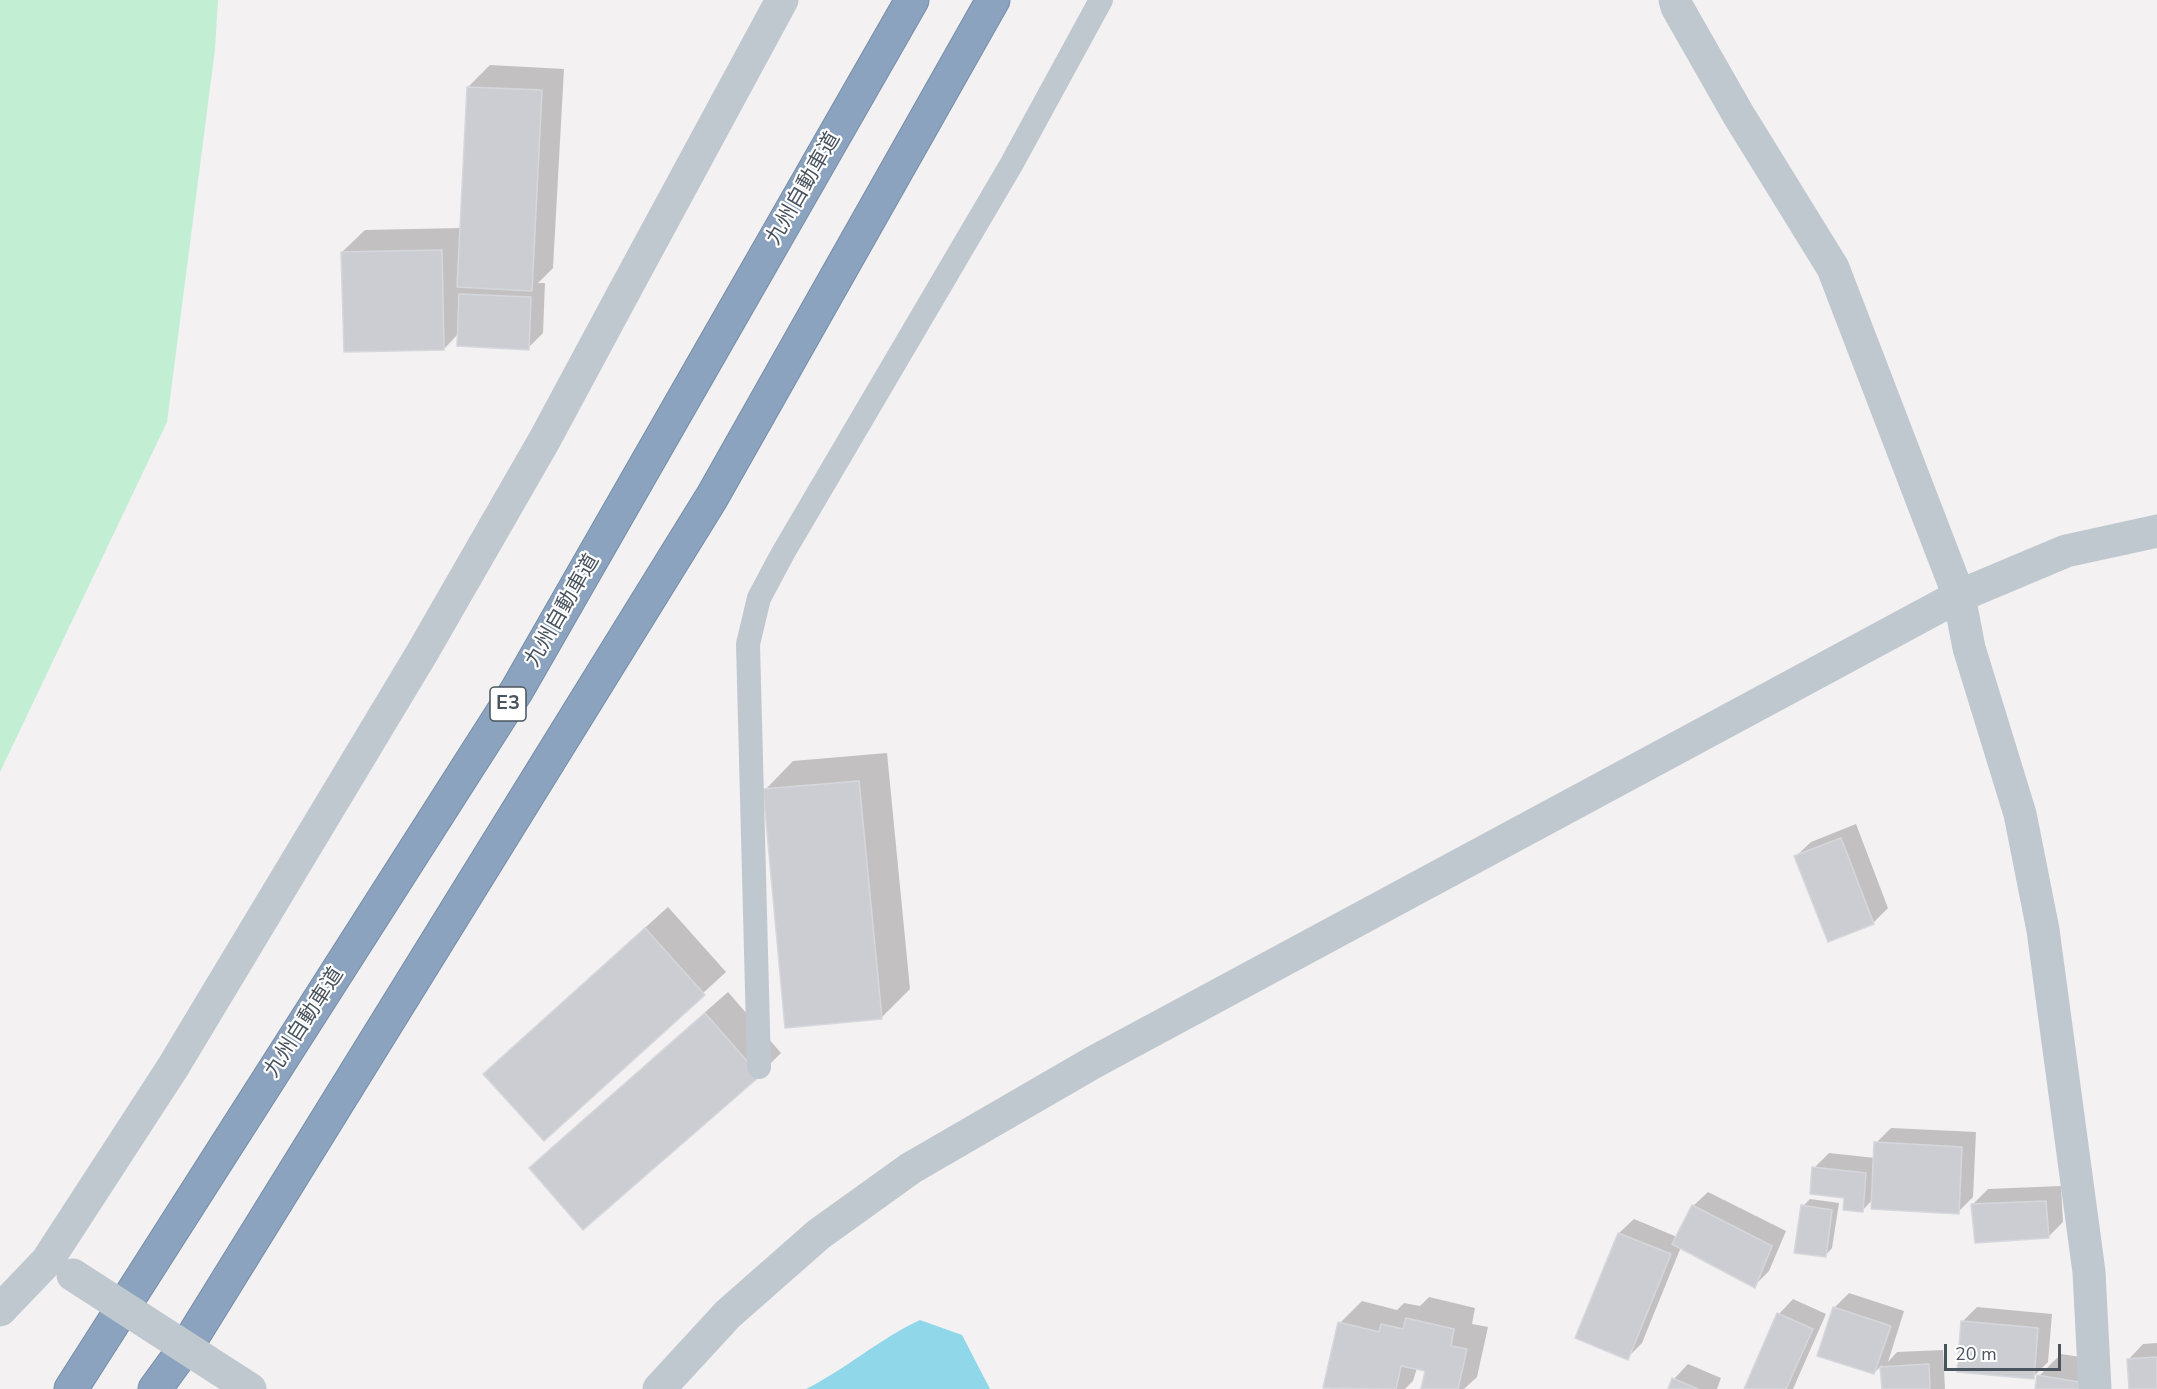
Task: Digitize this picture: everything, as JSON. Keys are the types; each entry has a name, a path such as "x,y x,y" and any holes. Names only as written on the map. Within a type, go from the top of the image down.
{"highway":[{"name":"九州自動車道","path":"71,1389 517,690 912,0"},
{"path":"155,1389 190,1341 712,497 993,0"}],"street":[{"path":"0,1310 60,1268 173,1067 422,653 545,439 782,0"},
{"path":"1675,0 1738,114 1833,268 1959,596 1970,648 2020,814 2043,930 2088,1272 2095,1389"},
{"path":"659,1389 728,1314 819,1234 911,1168 1094,1062 1959,596 2066,551 2157,531"},
{"path":"60,1268 250,1389"}],"lane":[{"path":"759,1066 748,644 759,598 783,553 1011,165 1101,0"}],"green space":[{"path":"0,0 218,0 215,49 167,422 0,772"}],"water":[{"path":"920,1320 962,1335 990,1389 806,1389 891,1336"}],"building":[{"path":"467,87 542,90 532,291 457,287"},
{"path":"442,250 444,350 344,352 341,252"},
{"path":"459,294 531,297 529,350 457,346"},
{"path":"859,781 882,1019 785,1028 763,789"},
{"path":"1841,838 1874,924 1828,942 1794,856"},
{"path":"645,928 705,995 544,1141 483,1074"},
{"path":"705,1013 760,1076 583,1230 529,1168"},
{"path":"1874,1142 1962,1147 1959,1214 1871,1209"},
{"path":"1812,1167 1866,1173 1863,1212 1843,1210 1844,1198 1810,1194"},
{"path":"2046,1201 2049,1238 1975,1243 1971,1204"},
{"path":"1692,1205 1772,1246 1755,1288 1672,1244"},
{"path":"1801,1205 1832,1210 1826,1257 1794,1253"},
{"path":"1618,1233 1671,1254 1628,1360 1575,1338"},
{"path":"1833,1307 1891,1326 1874,1374 1817,1356"},
{"path":"1777,1313 1813,1329 1786,1389 1744,1389"},
{"path":"1406,1318 1454,1329 1451,1346 1467,1349 1458,1389 1421,1389 1425,1371 1401,1366 1396,1389 1323,1388 1338,1322 1379,1332 1381,1324 1403,1329"},
{"path":"1961,1321 2038,1328 2034,1379 1957,1372"},
{"path":"2157,1357 2157,1389 2129,1389 2127,1359"},
{"path":"1929,1364 1930,1389 1882,1389 1880,1367"},
{"path":"2037,1375 2079,1382 2078,1389 2035,1389"},
{"path":"1672,1378 1698,1389 1668,1389"}]}
